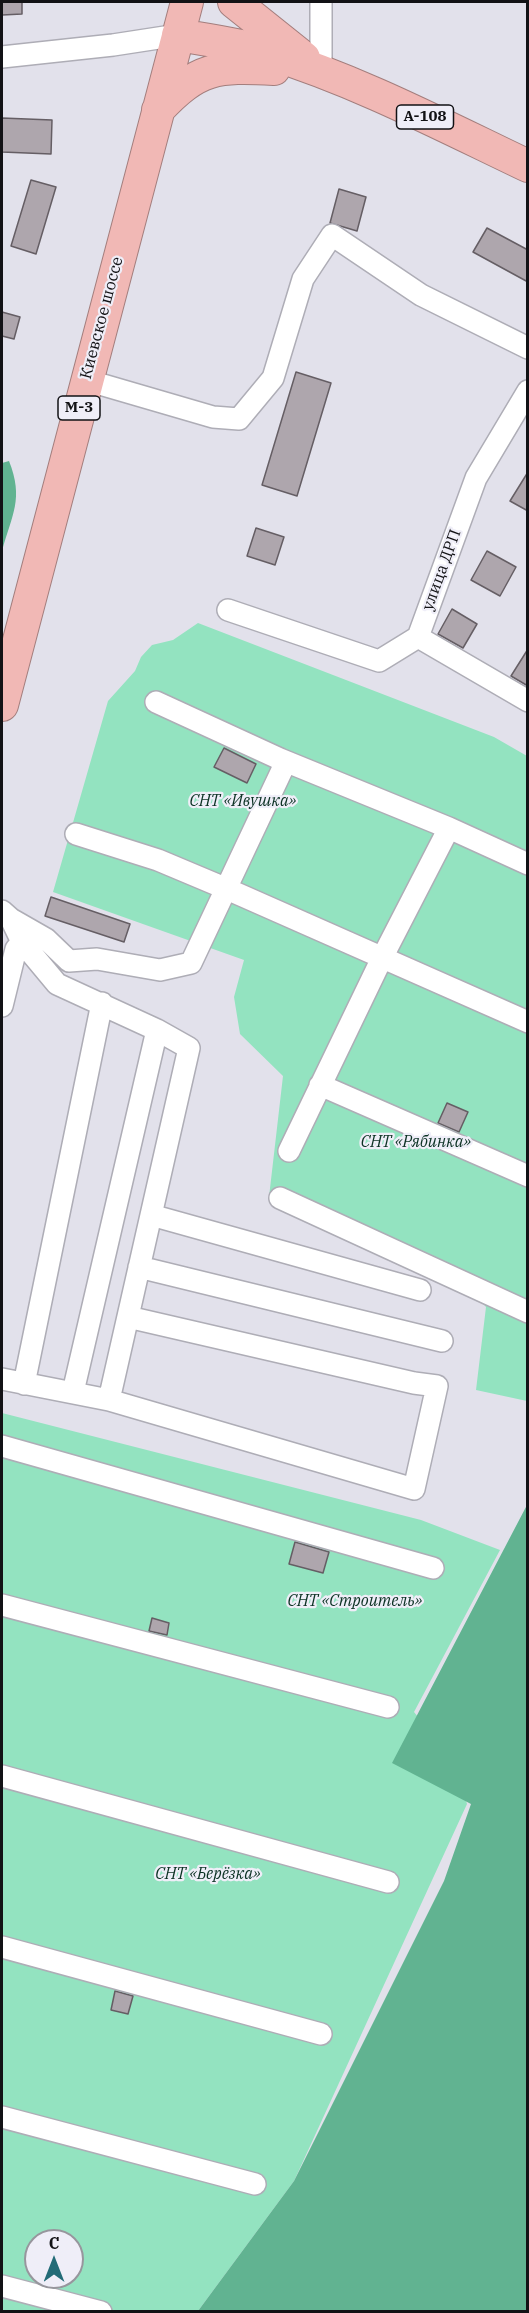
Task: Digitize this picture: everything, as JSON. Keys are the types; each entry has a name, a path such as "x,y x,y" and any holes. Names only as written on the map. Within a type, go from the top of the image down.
{"highway":[{"name":"Киевское шоссе","path":"2,705 187,2"},
{"path":"234,2 321,71"},
{"name":"А-108","path":"178,35 265,52 321,71 375,93 528,166"},
{"path":"158,111 193,79 233,66 321,71"}],"street":[{"path":"321,2 321,71"},
{"path":"2,57 113,45 178,35"},
{"path":"86,380 213,417 239,419 273,378 303,279 332,236 421,295 528,348"},
{"name":"улица ДРП","path":"418,637 476,478 528,391"},
{"path":"228,610 380,661 418,637 528,701"},
{"path":"156,702 280,759 449,828 528,864"},
{"path":"6,915 46,939 69,961 97,959 160,970 191,963 283,768 280,759"},
{"path":"289,1150 383,956 449,828"},
{"path":"76,834 158,860 383,956 528,1022"},
{"path":"6,915 22,942 57,984 102,1003 117,1013 157,1029 189,1048 109,1400"},
{"path":"2,1006 16,949 22,942"},
{"path":"24,1384 102,1003"},
{"path":"73,1392 157,1029"},
{"path":"320,1084 528,1176"},
{"path":"280,1198 528,1312"},
{"path":"151,1215 420,1290"},
{"path":"139,1267 442,1341"},
{"path":"2,1379 109,1400 414,1489 437,1386 414,1383 128,1317"},
{"path":"2,1446 434,1568"},
{"path":"2,1605 388,1707"},
{"path":"2,1776 388,1882"},
{"path":"2,1947 321,2034"},
{"path":"2,2117 255,2184"},
{"path":"2,2286 101,2312"}],"green space":[{"path":"9,461 16,486 16,496 13,516 2,551 2,463"},
{"path":"198,623 494,737 527,756 527,1401 476,1390 486,1307 475,1295 269,1197 283,1076 240,1034 234,997 244,960 53,892 108,701 135,671 141,657 152,645 173,640"},
{"name":"СНТ «Берёзка»","path":"2,1413 421,1520 500,1550 414,1712 455,1762 467,1804 294,2181 198,2311 2,2311"},
{"path":"527,1505 527,2311 198,2311 294,2181 444,1881 471,1804 392,1763"}],"building":[{"path":"2,2 22,2 22,14 2,15"},
{"path":"2,118 52,120 51,154 2,152"},
{"path":"31,180 56,187 36,254 11,246"},
{"path":"339,189 366,197 357,231 330,223"},
{"path":"487,228 528,250 528,282 473,252"},
{"path":"2,312 20,317 14,339 2,336"},
{"path":"296,372 331,383 297,496 262,485"},
{"path":"528,472 528,511 510,501"},
{"path":"256,528 284,537 275,565 247,556"},
{"path":"487,551 516,567 500,596 471,580"},
{"path":"452,609 477,624 463,648 438,634"},
{"path":"528,649 528,686 511,676"},
{"path":"224,748 256,764 247,783 214,767"},
{"path":"51,897 130,924 124,942 45,916"},
{"path":"447,1103 468,1112 459,1132 438,1123"},
{"path":"295,1542 329,1552 323,1573 289,1564"},
{"path":"152,1618 169,1623 167,1635 149,1631"},
{"path":"115,1991 133,1996 128,2014 111,2010"}],"park label":[{"name":"СНТ «Ивушка»","path":"243,801"},
{"name":"СНТ «Рябинка»","path":"416,1142"},
{"name":"СНТ «Строитель»","path":"355,1601"}]}
